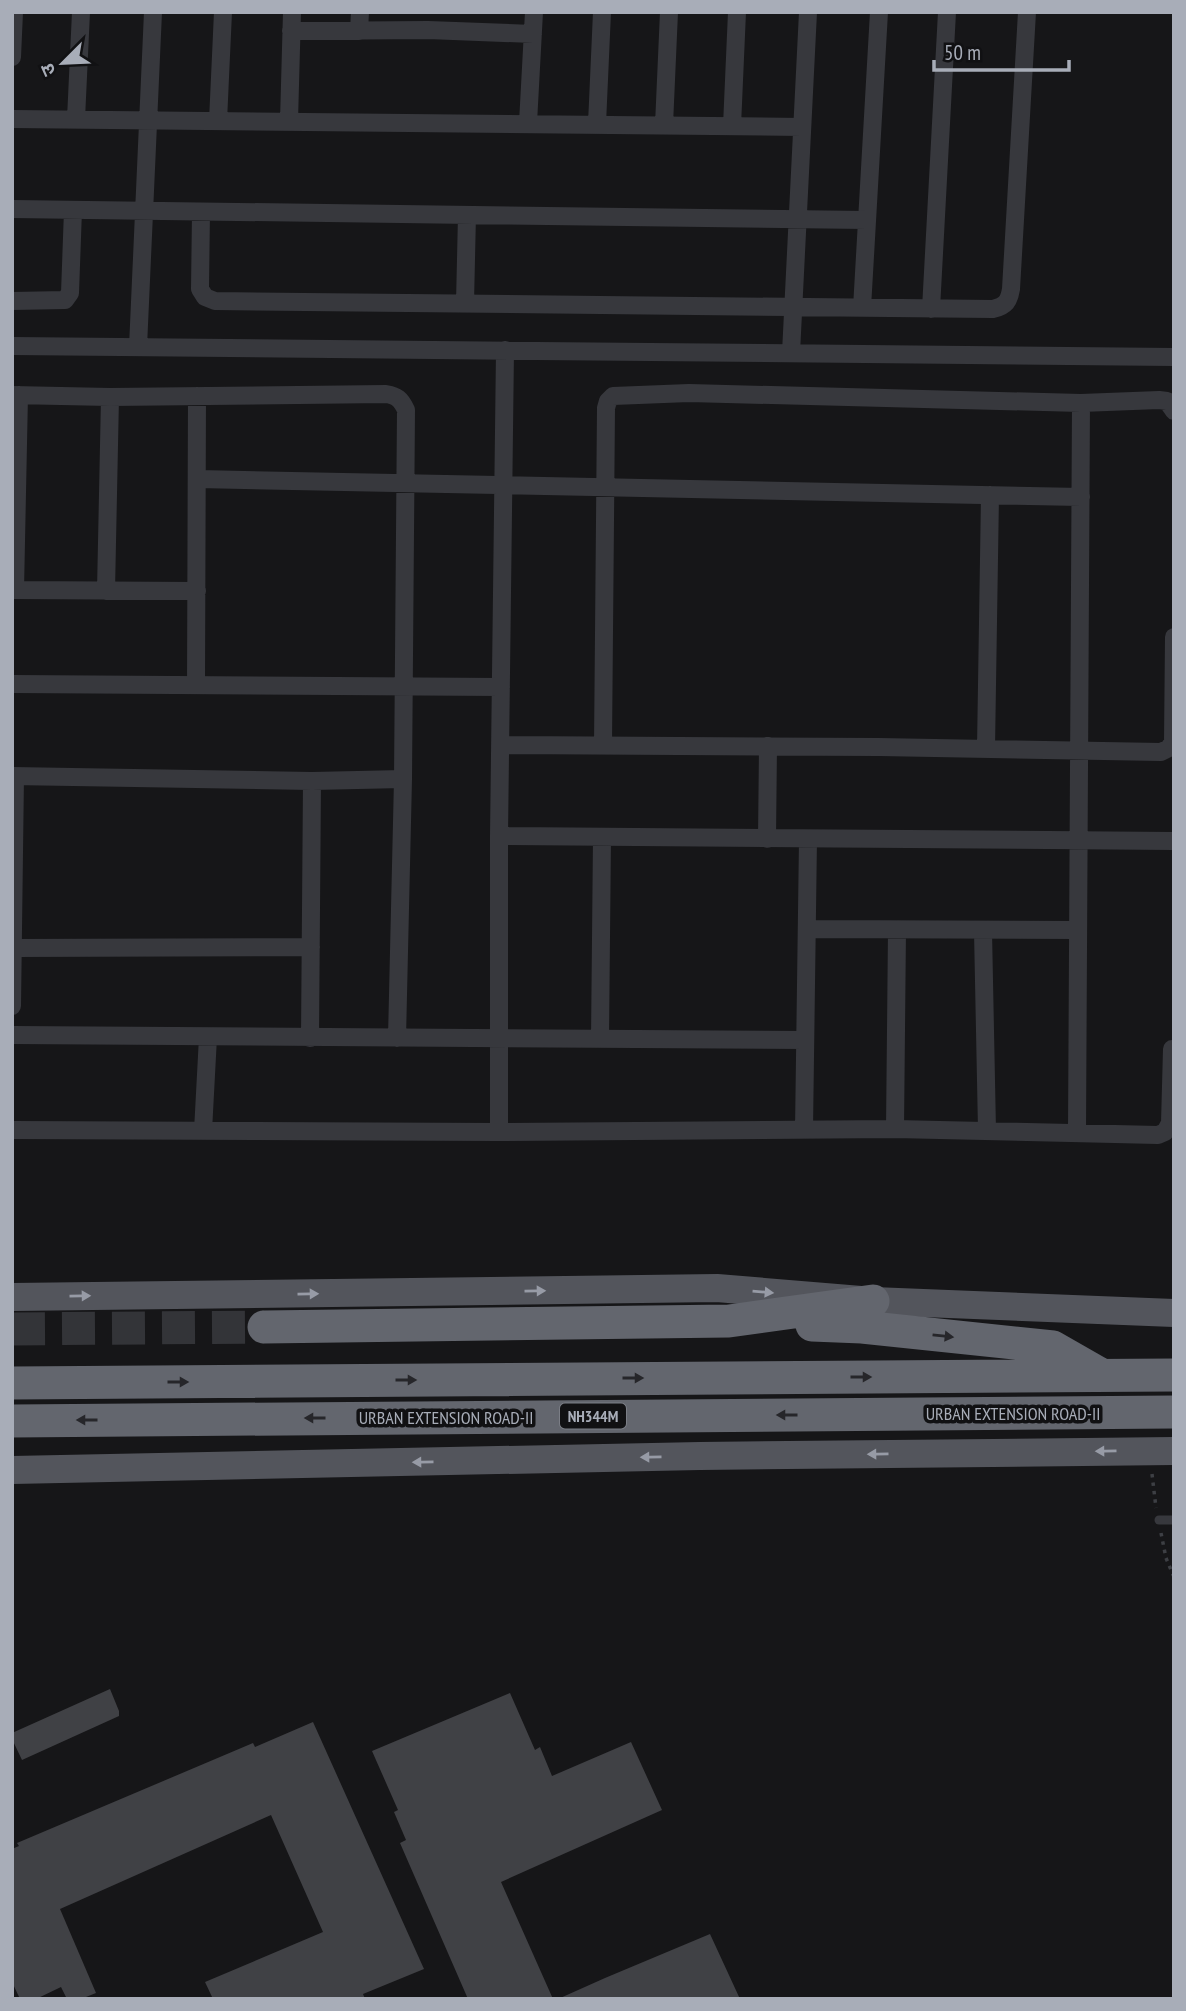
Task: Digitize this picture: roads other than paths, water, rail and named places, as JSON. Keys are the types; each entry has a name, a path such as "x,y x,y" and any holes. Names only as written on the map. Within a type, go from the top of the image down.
{"highway":[{"path":"729,1321 873,1301"},
{"path":"264,1327 729,1321 862,1327 1054,1347 1102,1375"},
{"name":"URBAN EXTENSION ROAD-II","path":"12,1383 1174,1375"},
{"name":"URBAN EXTENSION ROAD-II","path":"12,1420 1174,1412"}],"main road":[{"path":"12,1297 717,1288 873,1301 1174,1312"},
{"path":"12,1470 1174,1451"}],"street":[{"path":"12,57 14,12"},
{"path":"76,120 81,12"},
{"path":"138,347 153,12"},
{"path":"218,121 223,12"},
{"path":"289,121 292,12"},
{"path":"359,31 360,12"},
{"path":"528,123 534,12"},
{"path":"597,124 602,12"},
{"path":"664,125 669,12"},
{"path":"732,126 737,12"},
{"path":"791,353 808,12"},
{"path":"862,308 879,12"},
{"path":"931,309 947,12"},
{"path":"201,212 200,289 205,297 215,301 793,308 1003,307 1009,299 1027,12"},
{"path":"291,31 359,31 428,21 533,34"},
{"path":"12,119 802,127"},
{"path":"12,209 867,220"},
{"path":"12,301 65,300 70,293 73,210"},
{"path":"465,303 467,215"},
{"path":"12,346 1174,356"},
{"path":"499,1132 500,687 505,350"},
{"path":"603,745 606,408 613,396 689,393 1081,403 1159,400 1167,401 1174,411"},
{"path":"197,591 14,590 16,395 110,397 386,394 402,401 406,410 403,779 397,1038"},
{"path":"196,685 197,396"},
{"path":"106,591 110,397"},
{"path":"1077,1132 1081,403"},
{"path":"198,479 1080,497"},
{"path":"986,748 990,495"},
{"path":"500,745 986,748 1152,753 1169,748 1173,742 1174,637"},
{"path":"12,684 500,687"},
{"path":"767,839 768,746"},
{"path":"12,1006 14,776 312,781 403,779"},
{"path":"310,1038 312,781"},
{"path":"499,836 1174,841"},
{"path":"600,1039 602,837"},
{"path":"804,1130 808,839"},
{"path":"807,929 1077,930"},
{"path":"895,1129 897,930"},
{"path":"984,931 986,1130"},
{"path":"14,948 310,947"},
{"path":"12,1035 805,1040"},
{"path":"203,1131 208,1037"},
{"path":"12,1130 499,1132 895,1129 1158,1135 1165,1132 1170,1123 1172,1049"}],"lane":[{"path":"1159,1520 1174,1520"}],"tunnel":[{"path":"12,1329 264,1327"}]}
